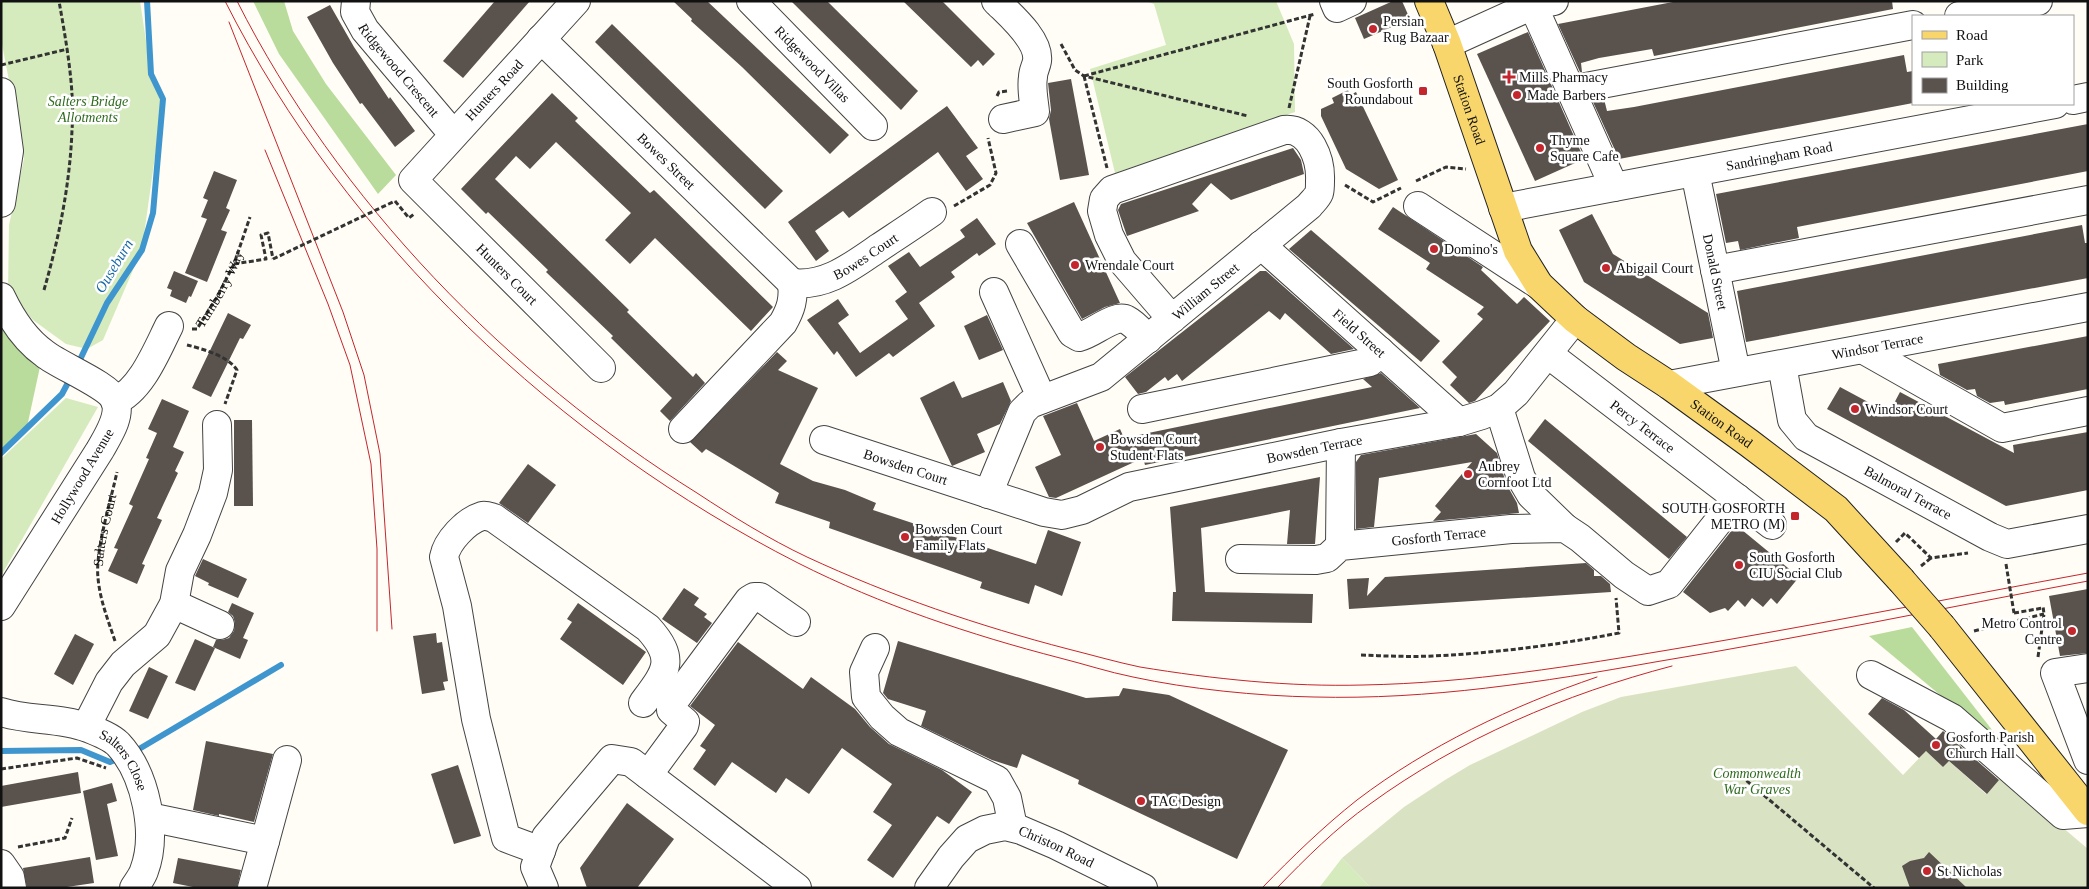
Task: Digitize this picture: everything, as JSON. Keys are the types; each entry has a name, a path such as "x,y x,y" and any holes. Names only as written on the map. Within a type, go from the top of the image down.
{"main road":[{"name":"Station Road","path":"1429,1 1447,44 1518,251 1540,285 1575,319 1626,357 1669,385 1836,508 1911,575 1942,627 2088,812"}],"street":[{"name":"Ridgewood Crescent","path":"356,1 356,12 365,30 453,134"},
{"name":"Hunters Road","path":"412,180 576,1"},
{"name":"Ridgewood Villas","path":"751,1 872,126"},
{"path":"995,118 1035,112 1032,86 1033,76 1038,60 1047,45 1022,26 996,1"},
{"path":"1964,15 2038,1"},
{"path":"1447,44 1539,3 1570,90 1614,187"},
{"path":"1570,90 1912,25"},
{"name":"Bowes Street","path":"541,39 792,283"},
{"path":"2074,100 2088,98"},
{"path":"1,203 9,150 3,99"},
{"name":"Sandringham Road","path":"1504,208 2050,105"},
{"path":"1172,319 1122,261 1109,235 1102,210 1104,199 1112,190 1291,129 1302,134 1313,147 1320,171"},
{"name":"William Street","path":"1042,399 1101,377 1148,339 1309,206 1319,193 1320,171"},
{"name":"Donald Street","path":"1695,172 1736,372"},
{"name":"Hunters Court","path":"412,180 601,368"},
{"path":"1715,270 2088,200"},
{"path":"1418,206 1540,285"},
{"name":"Bowes Court","path":"792,283 804,284 822,281 843,272 932,212"},
{"path":"1020,244 1072,333 1079,337 1087,335 1121,318 1128,320 1148,339"},
{"name":"Field Street","path":"1261,246 1460,422"},
{"path":"683,429 783,323 792,307 794,293 792,283"},
{"path":"988,494 1022,412 1030,404 1042,399 994,292"},
{"path":"1,297 8,312 24,334 43,354 105,392 125,397 137,386 166,333"},
{"name":"Windsor Terrace","path":"1669,385 2088,307"},
{"name":"Bowsden Terrace","path":"1129,487 1341,443 1460,422 1482,415 1499,408 1516,394 1575,319"},
{"path":"1864,350 2002,428 2088,411"},
{"path":"1142,409 1370,362 1380,351"},
{"name":"Percy Terrace","path":"1548,354 1772,525"},
{"name":"Balmoral Terrace","path":"1782,365 1792,420 1806,437 1990,537 2007,544 2088,529"},
{"name":"Hollywood Avenue","path":"1,606 112,428 116,415 105,392"},
{"path":"1499,408 1518,462 1521,478 1531,495 1565,528 1580,538 1624,575 1648,591 1669,584 1737,498"},
{"path":"86,727 109,682 123,664 157,635 174,604 180,571 197,535 213,493 218,470 217,425"},
{"name":"Bowsden Court","path":"824,440 1044,512 1062,515 1082,510 1129,487"},
{"path":"1340,546 1341,443"},
{"path":"541,851 506,838 476,719 457,606 444,557 445,551 457,534 478,518 484,516 494,518 648,628 659,640 665,654 665,668 662,678 643,703"},
{"name":"Gosforth Terrace","path":"1240,559 1316,560 1327,558 1340,546 1511,529 1565,528"},
{"path":"639,768 684,726 685,722 671,710 670,705 749,600 754,597 760,597 796,622"},
{"path":"174,604 220,624"},
{"path":"875,648 864,672 866,697 882,717 900,732 997,780 1007,798 1013,828"},
{"path":"2088,668 2055,673 2088,760"},
{"path":"1871,676 1952,718 2063,815 2088,812"},
{"name":"Salters Close","path":"1,712 14,717 41,718 86,727 117,743 131,764 149,817 150,845 144,872 134,888"},
{"path":"544,888 536,867 546,837 612,759 639,768 790,886"},
{"path":"252,888 287,760"},
{"path":"149,817 265,841"},
{"name":"Christon Road","path":"929,888 951,857 967,839 985,830 1005,826 1056,845 1143,888"}],"path":[{"path":"44,290 54,256 66,194 73,128 68,49 59,1"},
{"path":"1084,76 1310,16 1336,6"},
{"path":"1047,45 1084,76 1266,120 1278,132 1310,16"},
{"path":"1,65 68,49"},
{"path":"1084,76 1112,190"},
{"path":"932,212 947,210 990,185 996,173 995,118 999,92 1032,86"},
{"path":"1320,171 1373,202 1446,167 1490,170"},
{"path":"234,264 266,259 261,235 268,233 273,259 395,201"},
{"name":"Turnberry Way","path":"166,333 197,329 217,297 234,264 250,217"},
{"path":"166,333 234,364 237,370 217,425"},
{"name":"Salters Court","path":"118,465 97,562 103,605 123,664"},
{"path":"1902,548 1896,542 1905,533 1931,558"},
{"path":"1911,575 1931,558 1970,553"},
{"path":"1974,631 2044,614 2043,607 2014,613 2006,564"},
{"path":"1361,655 1432,656 1500,652 1618,633 1616,592 1624,575"},
{"path":"1,770 77,758 131,764"},
{"path":"1735,771 1874,888"},
{"path":"5,872 16,847 65,838 72,818"}],"green space":[{"name":"Salters Bridge Allotments","path":"1,1 140,1 151,74 163,99 142,249 103,340 87,349 66,344 33,320 8,292 9,225 24,159 1,39"},
{"path":"253,1 284,1 293,31 326,84 396,175 378,194 279,54"},
{"path":"1145,1 1276,1 1294,44 1295,112 1115,173 1090,69 1166,45 1154,4"},
{"path":"1,319 41,362 27,427 1,453"},
{"path":"66,398 98,407 1,576 1,459"},
{"path":"1912,627 2010,753 1869,636"},
{"name":"Commonwealth War Graves","path":"1796,666 1903,775 1926,751 1943,767 1949,761 1986,794 2002,776 2088,849 2088,888 1371,888 1342,858 1404,807 1445,780 1470,765 1582,712 1621,697"},
{"path":"1342,858 1371,888 1319,888"}],"building":[{"path":"495,1 530,1 463,78 443,61"},
{"path":"673,1 707,1 849,135 830,154 742,67 691,21 692,19"},
{"path":"791,1 827,1 918,91 901,110"},
{"path":"903,1 942,1 995,54 983,66 978,60 971,67"},
{"name":"Persian Rug Bazaar","path":"1393,1 1402,1 1410,19 1364,39 1355,18"},
{"path":"1678,1 1892,1 1893,9 1654,56 1652,49 1599,58 1581,63 1582,72 1580,72 1558,24"},
{"path":"330,5 354,47 389,99 390,97 415,131 395,147 362,103 360,104 333,63 307,17"},
{"path":"612,24 783,191 765,209 595,42"},
{"path":"1528,32 1584,159 1535,181 1477,54"},
{"path":"1904,55 1907,72 1912,71 1912,103 1619,159 1593,102 1604,99 1607,111"},
{"path":"1071,79 1089,175 1060,180 1049,119 1051,110 1048,83"},
{"path":"1348,90 1350,95 1356,92 1398,180 1379,189 1346,169 1321,116 1321,109 1334,103 1332,98"},
{"path":"552,93 578,118 575,121 650,193 654,190 773,307 751,331 655,238 630,264 605,240 631,213 556,142 530,169 516,156 495,179 629,310 627,312 693,377 696,373 705,383 670,421 660,411 672,398 611,338 613,336 546,272 548,270 488,212 486,214 461,189"},
{"path":"947,106 978,148 966,156 983,179 966,191 938,152 849,218 843,211 815,231 829,251 816,261 788,222"},
{"path":"2088,124 2088,171 1797,227 1799,238 1740,250 1738,241 1726,243 1716,194"},
{"path":"1293,148 1301,160 1304,174 1231,200 1211,183 1192,204 1199,211 1127,236 1118,210 1121,204"},
{"path":"214,171 237,180 226,208 230,210 221,230 227,232 207,282 185,273 207,219 201,217 208,200 203,198"},
{"name":"Wrendale Court","path":"1074,202 1120,303 1105,307 1082,319 1027,223"},
{"path":"1393,207 1483,267 1481,270 1517,304 1524,297 1550,321 1475,401 1469,403 1450,385 1457,377 1442,362 1483,319 1477,314 1484,307 1426,269 1430,263 1378,229"},
{"name":"Abigail Court","path":"1592,214 1613,254 1708,313 1713,338 1680,344 1584,282 1559,230"},
{"path":"977,218 996,244 979,256 977,253 951,272 955,277 919,303 935,326 893,357 889,353 856,377 837,351 834,355 807,320 838,299 849,315 838,323 860,353 908,319 895,301 907,292 888,266 909,252 920,267 965,237 960,230"},
{"path":"2082,225 2085,243 2088,243 2088,278 1746,342 1737,291"},
{"path":"1311,230 1440,341 1421,362 1289,249"},
{"path":"174,271 198,281 191,297 189,296 186,303 170,296 172,290 167,288"},
{"path":"1260,271 1266,271 1354,349 1331,354 1285,313 1280,320 1269,311 1182,381 1177,374 1168,381 1165,377 1146,392 1138,394 1125,377"},
{"path":"228,313 251,325 243,339 240,338 211,397 192,388"},
{"path":"987,315 1003,350 979,360 964,326"},
{"path":"2088,336 2088,389 2005,405 2004,401 1990,403 1977,396 1975,389 1967,390 1940,375 1938,364"},
{"path":"777,352 787,361 778,370 818,388 780,464 813,481 845,490 876,503 873,510 1036,564 1048,530 1081,542 1062,596 1035,585 1029,604 980,588 982,582 829,528 830,522 775,503 779,493 706,449 702,453 690,442"},
{"path":"1381,373 1420,408 1145,465 1143,458 1056,498 1049,497 1035,467 1061,455 1043,416 1077,403 1094,441 1120,429 1124,438 1372,387 1363,379"},
{"path":"954,381 962,398 1003,382 1011,401 1000,424 977,434 985,452 952,466 920,398"},
{"path":"1840,387 1881,409 1884,405 1891,409 1900,392 2014,453 2013,445 2088,432 2088,490 2006,506 1827,409"},
{"path":"162,399 189,411 173,447 184,452 175,471 178,473 157,518 162,520 142,564 145,565 137,584 108,571 118,549 114,548 133,506 129,504 149,459 146,458 157,433 148,429"},
{"path":"1545,419 1687,537 1669,559 1528,441"},
{"path":"234,420 252,420 253,506 234,506"},
{"path":"1476,434 1497,453 1505,480 1503,482 1517,503 1519,513 1433,521 1441,512 1435,506 1472,462 1379,478 1374,527 1356,529 1356,462 1361,455"},
{"path":"528,464 556,485 528,523 499,503"},
{"path":"1320,477 1315,544 1287,544 1290,510 1201,528 1205,592 1313,594 1312,623 1172,621 1173,592 1176,592 1170,507"},
{"name":"South Gosforth CIU Social Club","path":"1736,525 1799,577 1777,604 1771,598 1763,607 1752,598 1745,607 1738,600 1728,611 1725,608 1710,613 1683,592"},
{"path":"203,559 247,579 238,598 208,585 209,583 195,576"},
{"path":"1586,563 1594,570 1594,576 1601,576 1610,584 1611,592 1349,609 1347,579 1369,578 1367,596 1385,577"},
{"path":"684,588 699,598 694,605 707,614 704,617 712,623 697,643 662,619"},
{"name":"Metro Control Centre","path":"2088,589 2088,653 2060,656 2049,596"},
{"path":"232,603 254,613 243,638 248,640 240,659 213,647 216,640 229,638 234,631 235,623 233,616 228,612"},
{"path":"578,603 646,652 623,685 560,639 572,622 567,619"},
{"path":"436,633 437,643 442,642 448,681 443,682 445,690 422,694 413,636"},
{"path":"75,634 94,644 73,685 54,674"},
{"path":"195,639 215,648 195,691 175,683"},
{"path":"898,641 1086,698 1119,696 1123,688 1169,695 1288,750 1237,859 1078,784 1079,780 1022,754 1017,768 992,760 921,726 926,711 888,699 883,693"},
{"path":"738,642 803,689 811,677 855,709 870,727 889,744 942,770 972,792 949,824 937,816 893,878 867,860 892,825 873,812 892,784 842,748 809,794 786,778 776,793 732,762 715,786 693,769 706,750 700,746 715,725 690,706"},
{"path":"149,667 168,676 148,719 129,711"},
{"name":"Gosforth Parish Church Hall","path":"1882,698 1904,710 1936,739 1943,731 1999,780 1987,794 1949,761 1943,767 1926,751 1919,758 1868,714"},
{"path":"206,741 273,754 254,822 193,810"},
{"path":"458,765 481,836 454,844 431,774"},
{"path":"78,772 81,793 1,807 1,786"},
{"path":"112,783 117,801 107,804 118,856 96,860 83,791"},
{"path":"627,803 674,839 637,888 587,888 580,868"},
{"name":"St Nicholas","path":"1929,852 1967,888 1910,888 1902,866 1910,861 1924,858"},
{"path":"90,857 94,883 60,888 27,888 23,868"},
{"path":"178,858 241,870 237,888 198,888 173,883"}],"waterway":[{"name":"Ouseburn","path":"77,366 107,303 142,250 153,213 163,99 151,74 147,1"},
{"name":"Ouseburn","path":"1,453 62,394 71,377"},
{"path":"134,752 281,665"},
{"path":"1,751 81,750 110,762 120,758"}],"tram line":[{"path":"225,1 275,89 332,173 397,252 468,327 544,395 625,458 710,514 829,578 927,618 960,629 1027,649 1124,675 1154,681 1200,688 1292,696 1400,696 1528,683 1709,653 2088,581"},
{"path":"237,1 278,75 325,146 377,213 434,278 495,338 560,394 627,446 697,493 779,543 871,585 968,620 1068,649 1140,667 1195,675 1307,685 1403,684 1483,677 1601,661 1782,630 2088,573"},
{"path":"229,22 343,312 364,375 380,454 392,629"},
{"path":"265,150 328,304 350,365 371,464 377,549 377,631"},
{"path":"1277,888 1357,813 1440,759 1476,739 1553,705 1592,690 1672,666"},
{"path":"1262,888 1308,842 1344,810 1412,762 1502,714 1597,677"}],"place":[{"name":"Persian Rug Bazaar","path":"1373,29"},
{"name":"Mills Pharmacy","path":"1509,77"},
{"name":"South Gosforth Roundabout","path":"1423,91"},
{"name":"Made Barbers","path":"1517,95"},
{"name":"Thyme Square Cafe","path":"1540,148"},
{"name":"Domino's","path":"1434,249"},
{"name":"Wrendale Court","path":"1075,265"},
{"name":"Abigail Court","path":"1606,268"},
{"name":"Windsor Court","path":"1855,409"},
{"name":"Bowsden Court Student Flats","path":"1100,447"},
{"name":"Aubrey Cornfoot Ltd","path":"1468,474"},
{"name":"SOUTH GOSFORTH METRO (M)","path":"1795,516"},
{"name":"Bowsden Court Family Flats","path":"905,537"},
{"name":"South Gosforth CIU Social Club","path":"1739,565"},
{"name":"Metro Control Centre","path":"2072,631"},
{"name":"Gosforth Parish Church Hall","path":"1936,745"},
{"name":"TAC Design","path":"1141,801"},
{"name":"St Nicholas","path":"1927,871"}]}
